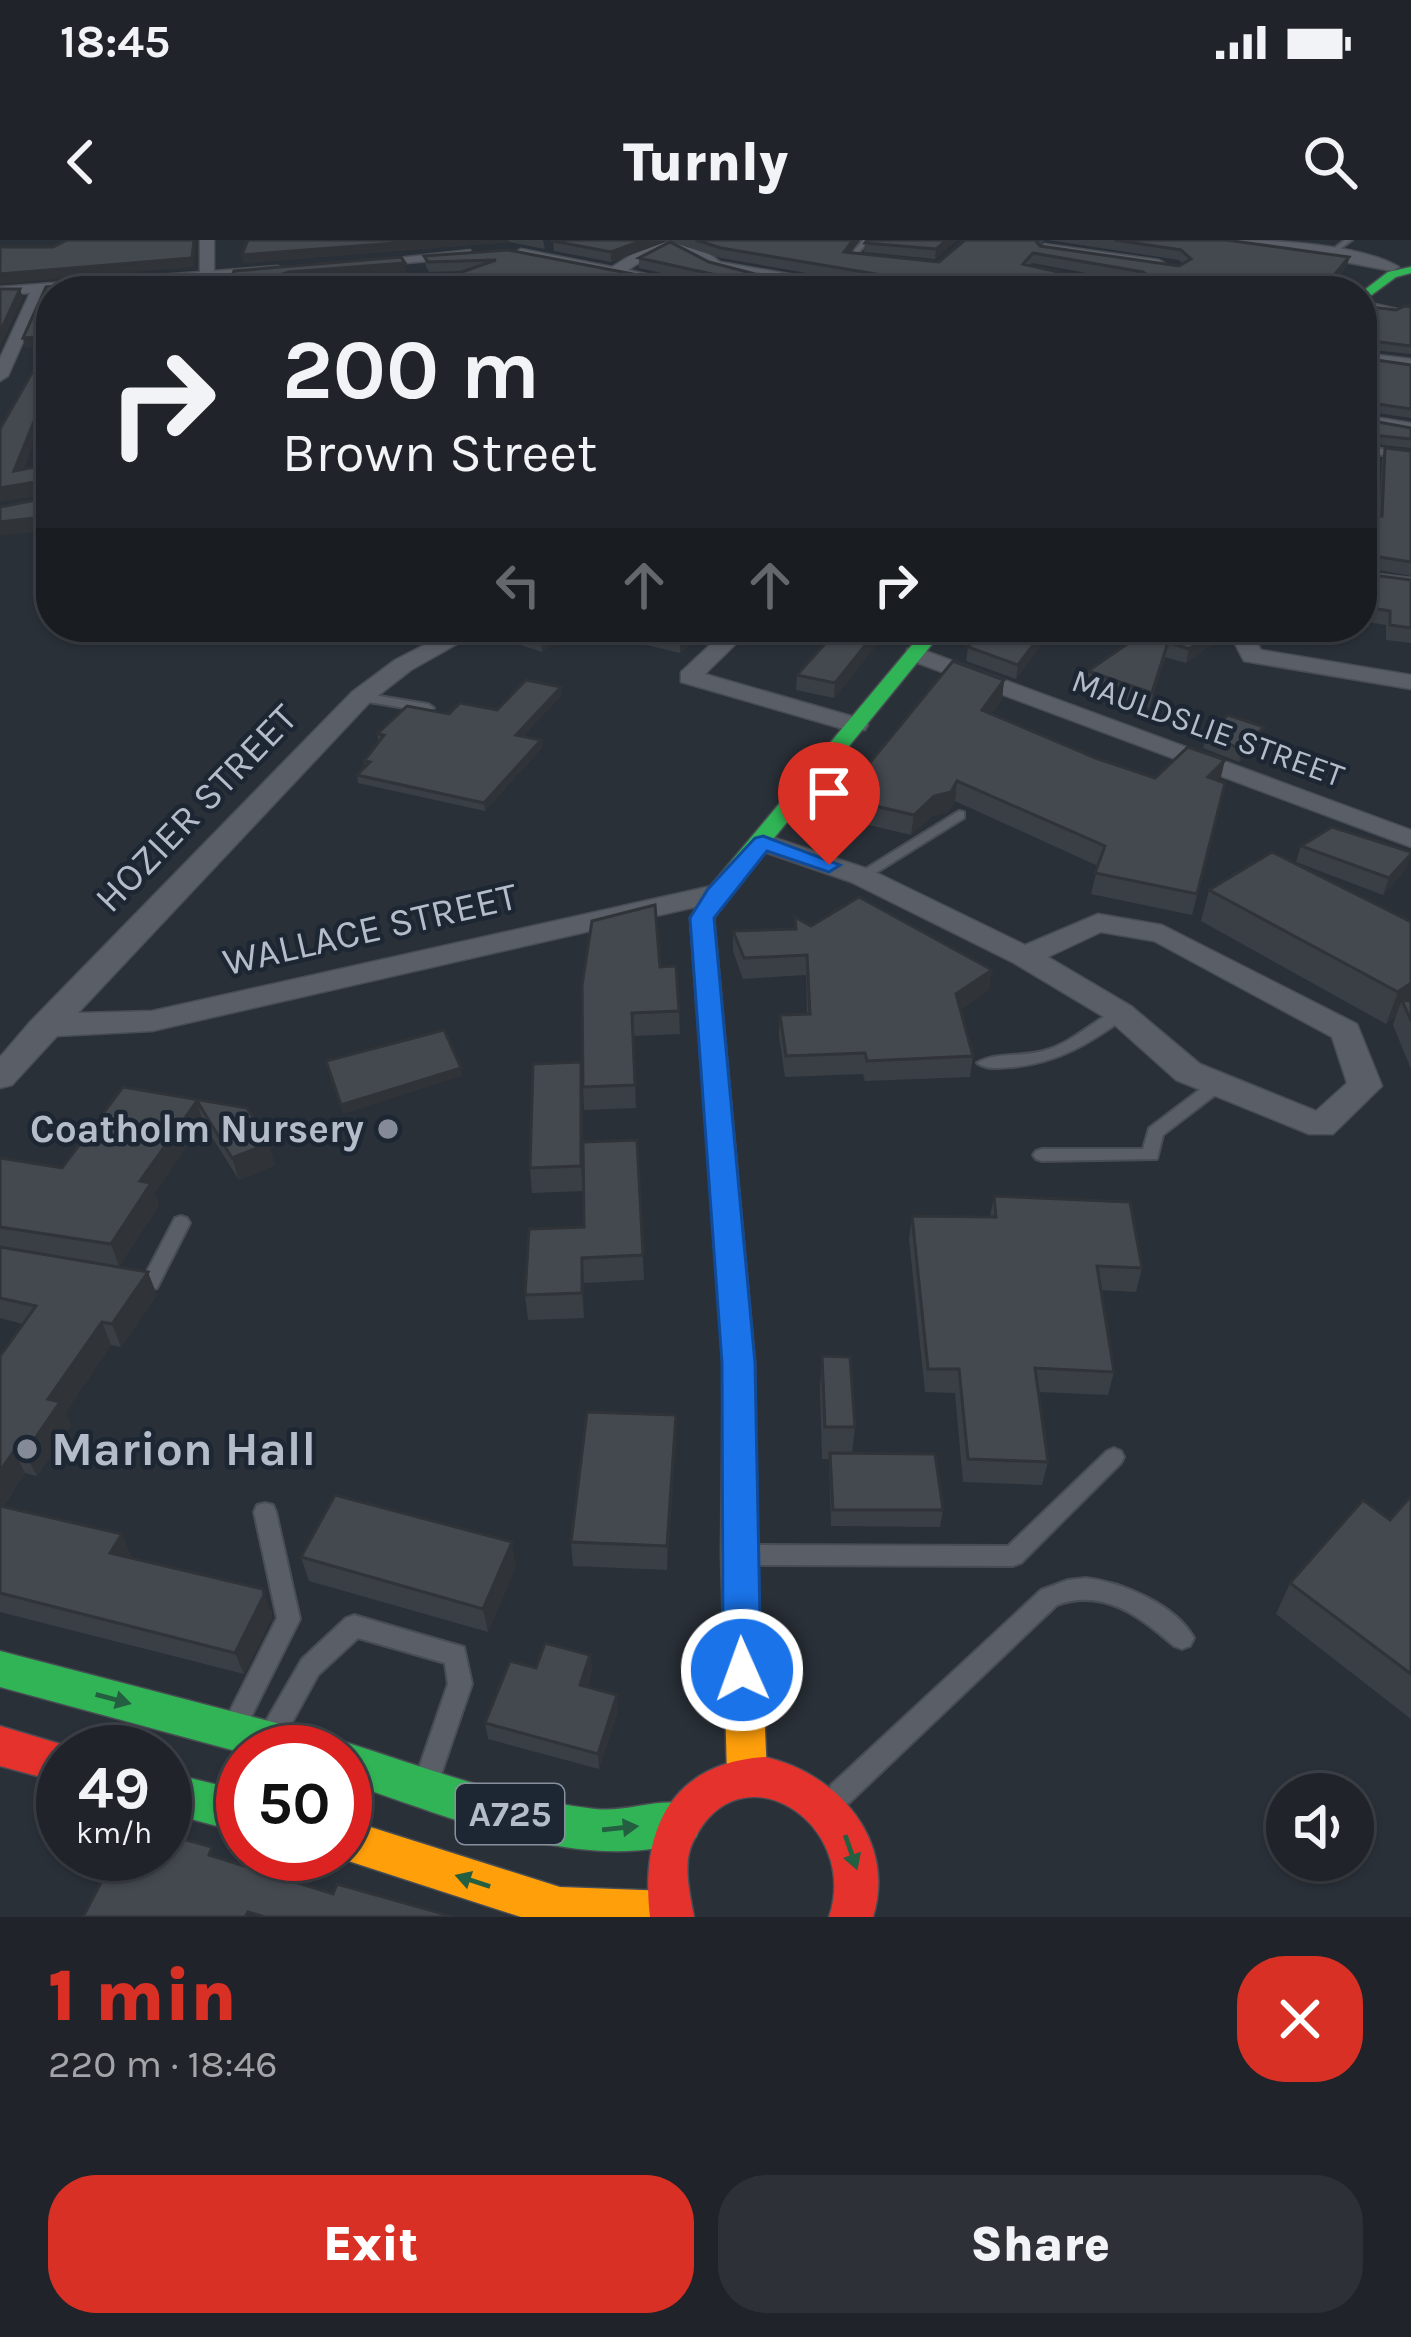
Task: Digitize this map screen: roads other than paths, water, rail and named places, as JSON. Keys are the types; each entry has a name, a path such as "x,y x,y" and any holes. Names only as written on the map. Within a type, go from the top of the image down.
{"main road":[{"path":"747,1774 739,1555 739,1363 702,918 716,894 925,642"},
{"path":"0,1669 216,1726"},
{"path":"0,1746 36,1756"},
{"name":"A725","path":"372,1771 512,1815 600,1831 681,1822"},
{"path":"681,1822 696,1798 747,1774 776,1775 806,1786 849,1838 859,1875 858,1914"},
{"name":"A725","path":"372,1849 558,1913 670,1914 664,1874 670,1844 681,1822"}],"street":[{"path":"205,276 208,240"},
{"path":"616,270 665,240 699,252 716,266 781,276"},
{"path":"1237,240 1396,270"},
{"path":"1043,249 1178,268"},
{"path":"509,251 644,276"},
{"path":"347,264 489,252"},
{"path":"409,259 418,276"},
{"path":"249,276 301,268"},
{"path":"0,291 36,287"},
{"path":"0,376 36,296"},
{"path":"1377,306 1394,310"},
{"path":"1377,360 1411,364"},
{"path":"1377,422 1411,428"},
{"path":"1377,580 1411,584"},
{"name":"HOZIER STREET","path":"0,1077 362,697 403,665 447,642"},
{"path":"726,642 689,677 856,724"},
{"path":"1245,642 1252,656 1411,682"},
{"name":"MAULDSLIE STREET","path":"915,654 1411,839"},
{"path":"763,842 861,876 1025,956 1120,1013 1188,1072 1217,1085 1321,1126 1365,1086 1346,1030 1162,934 1098,923 1025,956"},
{"name":"WALLACE STREET","path":"41,1029 152,1021 716,894"}],"lane":[{"path":"867,240 849,258 872,260"},
{"path":"1325,253 1349,240"},
{"path":"1377,451 1411,456"},
{"path":"362,697 428,708"},
{"path":"861,876 958,815"},
{"path":"985,1063 1027,1063 1057,1054 1078,1046 1120,1013"},
{"path":"1042,1155 1151,1154 1155,1132 1217,1085"},
{"path":"107,1276 150,1283 181,1223"},
{"path":"739,1555 1013,1556 1114,1456"},
{"path":"235,1725 289,1619 265,1511"},
{"path":"827,1806 1049,1598 1072,1587 1126,1595 1182,1638"},
{"path":"277,1725 310,1667 354,1626 456,1655 460,1684 424,1788"}],"place":[{"name":"Coatholm Nursery","path":"388,1129"},
{"name":"Marion Hall","path":"27,1449"}]}
